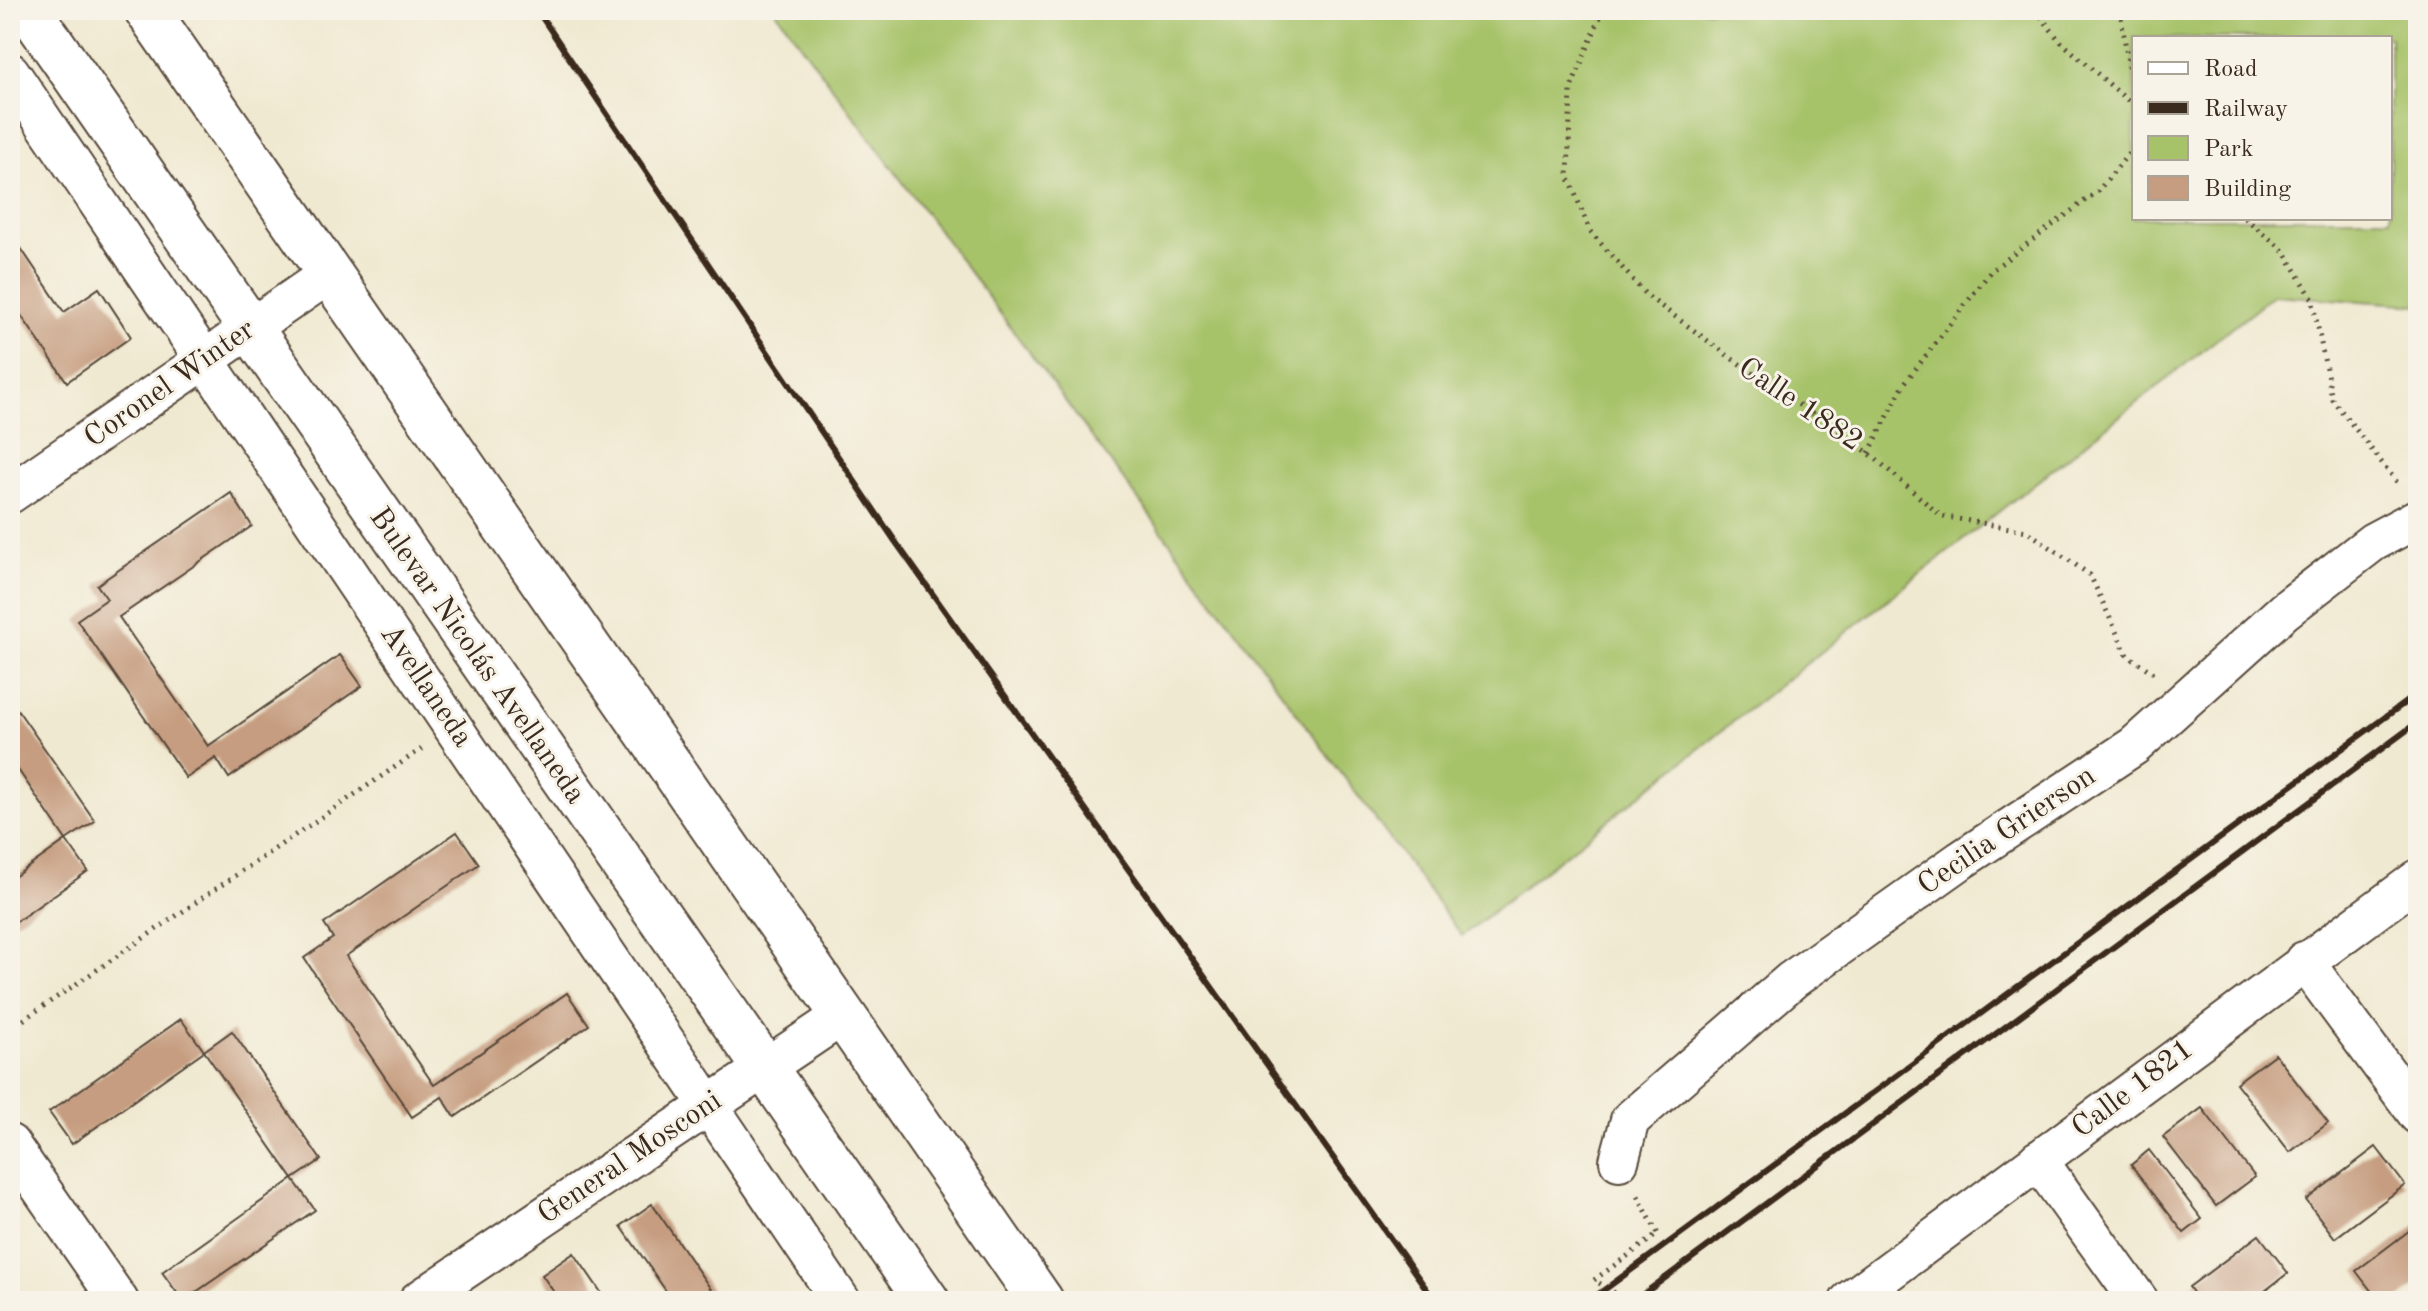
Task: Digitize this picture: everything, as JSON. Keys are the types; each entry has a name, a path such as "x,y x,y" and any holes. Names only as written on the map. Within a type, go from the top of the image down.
{"main road":[{"name":"Bulevar Nicolás Avellaneda","path":"29,10 927,1301"},
{"path":"147,10 1041,1301"}],"street":[{"name":"Avellaneda","path":"10,72 203,362 454,727 841,1301"},
{"name":"Coronel Winter","path":"10,494 329,274"},
{"name":"Cecilia Grierson","path":"1619,1161 1630,1120 1792,980 1961,860 2134,746 2284,611 2413,507"},
{"name":"Calle 1821","path":"1849,1301 2418,879"},
{"path":"2304,961 2418,1115"},
{"name":"General Mosconi","path":"418,1301 842,1016"},
{"path":"10,1144 119,1301"},
{"path":"2038,1160 2139,1301"}],"path":[{"name":"Calle 1882","path":"1603,10 1571,88 1568,176 1590,231 1646,295 1869,453 1941,516 2027,531 2090,575 2127,655 2188,697"},
{"path":"2036,10 2059,40 2132,102"},
{"path":"2120,10 2132,91"},
{"path":"1869,453 1904,384 1991,271 2098,191 2132,149"},
{"path":"2247,220 2285,252 2299,275 2312,298 2332,399 2413,507"},
{"path":"10,1029 454,727"},
{"path":"1619,1161 1658,1234 1594,1280 1628,1301"}],"green space":[{"path":"775,10 2418,10 2418,305 2273,295 1462,936"}],"building":[{"path":"10,232 64,312 99,288 131,337 67,382 16,308 10,309"},
{"path":"231,493 252,526 119,617 208,746 340,655 362,686 229,778 216,758 186,778 77,620 107,599 97,585"},
{"path":"10,699 95,821 66,840 10,758"},
{"path":"457,832 479,864 346,956 434,1085 567,993 589,1025 455,1117 442,1097 412,1117 304,958 333,938 324,924"},
{"path":"66,840 88,871 10,926 10,880"},
{"path":"181,1019 204,1051 72,1144 49,1112"},
{"path":"232,1031 321,1160 293,1179 204,1051"},
{"path":"2275,1054 2328,1123 2290,1152 2236,1083"},
{"path":"2202,1108 2255,1177 2216,1206 2163,1137"},
{"path":"2376,1147 2405,1185 2335,1238 2306,1200"},
{"path":"2149,1150 2202,1219 2184,1233 2131,1165"},
{"path":"293,1179 315,1210 183,1301 162,1272"},
{"path":"652,1204 719,1301 673,1301 621,1226"},
{"path":"2418,1224 2418,1284 2396,1301 2379,1301 2356,1271"},
{"path":"2259,1235 2288,1273 2252,1301 2199,1301 2189,1287"},
{"path":"574,1253 607,1301 560,1301 542,1275"}],"railway":[{"path":"537,10 895,541 1435,1301"},
{"path":"1589,1301 2418,693"},
{"path":"1634,1301 2418,722"}]}
